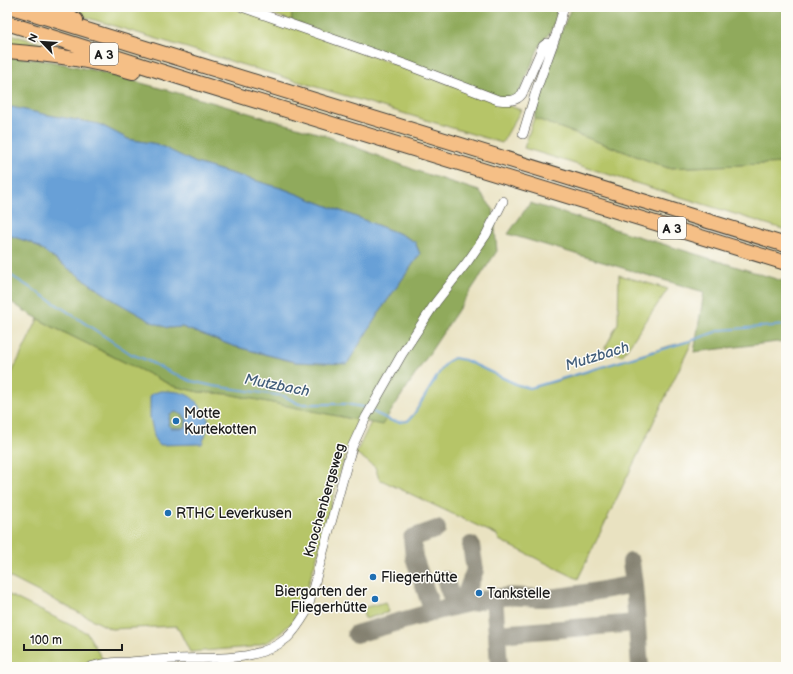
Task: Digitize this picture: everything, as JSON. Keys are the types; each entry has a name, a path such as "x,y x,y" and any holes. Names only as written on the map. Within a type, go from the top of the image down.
{"highway":[{"name":"A 3","path":"12,7 786,245"},
{"path":"50,7 73,18 92,32"},
{"name":"A 3","path":"7,24 786,263"},
{"path":"7,51 46,55 88,62 130,71 181,86 201,84"}],"street":[{"path":"242,7 407,65 498,100 509,101 519,97 522,94 543,46 547,43 553,44"},
{"path":"523,134 564,7"},
{"name":"Knochenbergsweg","path":"90,667 114,662 223,658 251,655 276,645 287,638 298,626 307,611 352,447 366,417 402,354 436,302 468,262 486,235 503,201"}],"green space":[{"path":"60,7 237,7 521,110 502,143 91,19"},
{"path":"252,7 291,7 292,21"},
{"path":"291,7 558,7 559,12 551,31 540,45 516,97 498,97 292,21"},
{"path":"571,7 786,7 786,163 668,168 534,118 559,38"},
{"path":"7,33 68,52 7,47"},
{"path":"7,56 49,61 97,71 211,102 324,135 420,172 479,191 493,209 497,251 382,425 228,394 199,392 173,386 51,326 7,299 7,231 11,236 32,243 115,301 168,328 182,327 233,346 295,362 347,363 382,308 420,254 415,242 400,234 284,189 196,163 157,144 128,139 99,124 7,106"},
{"path":"534,118 668,168 786,163 786,230 524,148"},
{"path":"530,203 786,282 786,341 694,352 704,292 508,234"},
{"path":"619,275 668,289 622,356 605,348 618,323"},
{"name":"RTHC Leverkusen","path":"38,319 173,386 199,392 228,394 358,420 338,478 320,547 301,608 297,618 278,635 269,641 252,647 190,652 177,626 111,629 7,576 7,383"},
{"path":"693,340 578,579 499,540 497,535 379,479 375,467 356,453 375,414 392,421 400,422 408,420 447,362 454,358 465,360 518,385 530,388"},
{"path":"176,412 183,415 186,419 186,426 183,428 171,428 168,425 170,414"},
{"path":"7,594 87,633 103,660 82,667 7,667"},
{"path":"386,602 389,612 365,619 362,608"}],"water":[{"path":"7,106 99,124 128,139 157,144 196,163 284,189 400,234 415,242 420,254 382,308 347,364 295,362 233,346 182,327 168,328 152,322 115,301 32,243 11,236 7,231"},
{"path":"160,391 179,392 189,396 198,403 208,418 207,429 202,444 159,445 155,440 150,417 150,395","holes":["176,412 183,415 186,419 186,426 183,428 171,428 168,425 170,414"]}],"waterway":[{"name":"Mutzbach","path":"7,273 131,354 191,381 213,386 284,396 299,404 346,404 367,409"},
{"name":"Mutzbach","path":"373,412 392,421 408,421 447,362 454,358 465,360 518,385 530,388 693,340 721,330 786,325"}],"taxiway":[{"path":"437,529 412,538 414,557 433,612 474,601 505,596 545,598 556,597 634,584"},
{"path":"462,604 475,570 471,545"},
{"path":"631,562 640,667"},
{"path":"445,580 455,606"},
{"path":"494,598 499,667"},
{"path":"356,634 433,612"},
{"path":"497,634 637,623"}],"place":[{"name":"Motte Kurtekotten","path":"176,421"},
{"name":"RTHC Leverkusen","path":"168,513"},
{"name":"Fliegerhütte","path":"373,577"},
{"name":"Tankstelle","path":"479,593"},
{"name":"Biergarten der Fliegerhütte","path":"375,599"}]}
